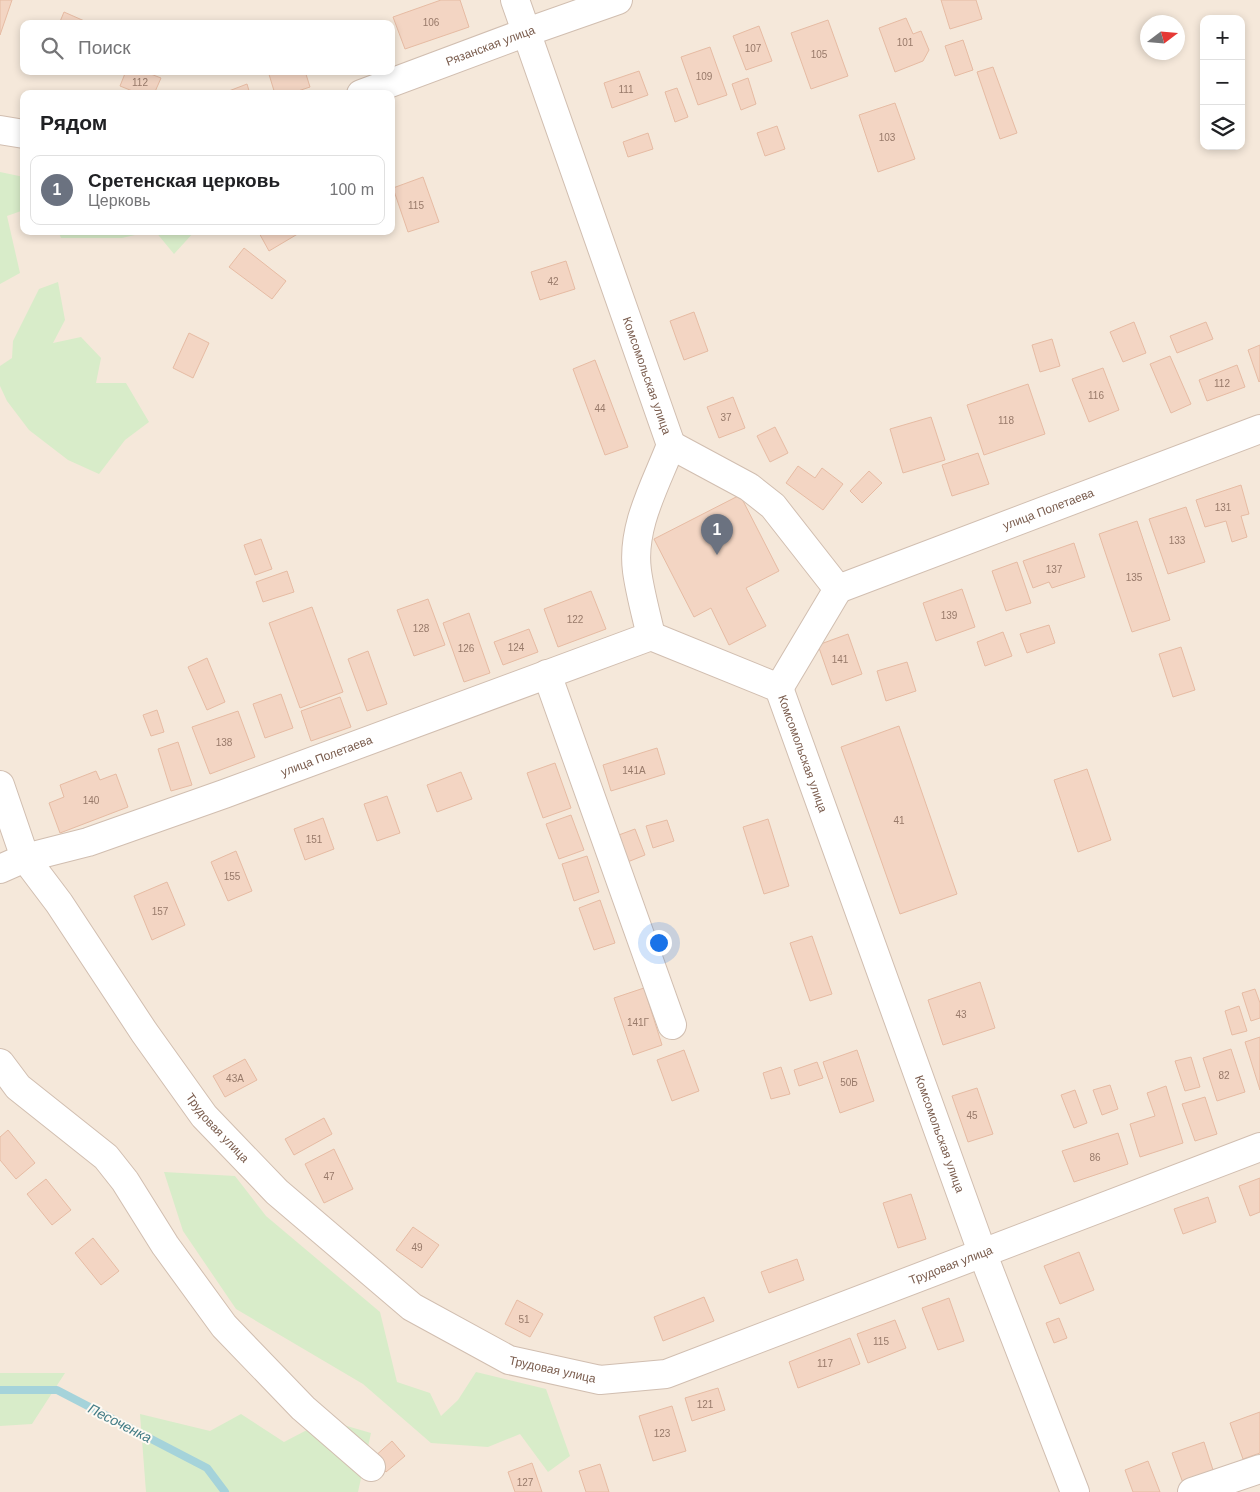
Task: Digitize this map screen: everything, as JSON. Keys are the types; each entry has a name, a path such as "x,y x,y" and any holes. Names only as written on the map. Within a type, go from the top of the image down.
{"street":[{"name":"Комсомольская улица","path":"515,0 671,445 641,522 637,549 637,570 651,636 778,688 982,1252 1075,1492"},
{"name":"Рязанская улица","path":"372,90 618,0"},
{"path":"0,130 20,133"},
{"name":"улица Полетаева","path":"838,589 1260,429"},
{"path":"671,445 750,487 773,506 838,589 778,688"},
{"name":"улица Полетаева","path":"0,869 25,858 88,842 215,798 651,636"},
{"path":"546,674 672,1025"},
{"name":"Трудовая улица","path":"0,785 25,858 59,903 144,1032 204,1116 277,1192 412,1307 509,1360 600,1380 666,1374 1260,1146"},
{"path":"0,1063 18,1087 106,1157 125,1181 165,1246 224,1326 303,1408 371,1467"},
{"path":"1192,1492 1260,1469"}],"shaded area":[{"path":"0,0 1260,0 1260,1492 0,1492"}],"green space":[{"path":"0,172 20,176 20,211 7,216 20,273 0,284"},
{"path":"60,235 135,235 122,238 61,238"},
{"path":"158,235 191,235 174,254"},
{"path":"58,282 65,320 53,343 81,337 101,358 96,383 126,383 149,422 125,440 99,474 68,460 29,430 7,401 0,386 0,366 12,358 13,341 39,289"},
{"path":"164,1172 235,1176 266,1216 380,1312 397,1382 430,1393 441,1416 458,1400 476,1372 546,1389 570,1456 548,1472 520,1434 488,1447 431,1443 363,1384 236,1309 183,1231"},
{"path":"0,1373 65,1373 32,1424 0,1426"},
{"path":"140,1414 210,1431 241,1414 284,1442 326,1420 371,1433 358,1492 146,1492"}],"building":[{"path":"0,0 12,0 0,35"},
{"path":"441,0 460,0 469,27 405,49 393,17"},
{"path":"941,0 976,0 982,19 950,29"},
{"path":"64,12 82,20 61,20"},
{"path":"906,18 913,34 921,31 929,50 923,61 895,72 879,28"},
{"path":"828,20 848,76 811,89 791,33"},
{"path":"759,26 772,61 746,70 733,36"},
{"path":"963,40 973,70 955,76 945,46"},
{"path":"710,47 727,95 698,105 681,57"},
{"path":"993,67 1017,133 1000,139 977,72"},
{"path":"639,71 648,95 612,108 604,83"},
{"path":"124,75 153,75 161,78 156,90 130,90 120,86"},
{"path":"269,75 306,75 310,87 301,90 274,90"},
{"path":"748,78 756,104 741,110 732,84"},
{"path":"247,84 249,90 231,90"},
{"path":"677,88 688,117 675,122 665,92"},
{"path":"895,103 915,159 878,172 859,115"},
{"path":"777,126 785,149 765,156 757,133"},
{"path":"648,133 653,149 628,157 623,142"},
{"path":"423,177 439,222 408,232 395,194 395,187"},
{"path":"260,235 296,235 269,251"},
{"path":"244,248 286,281 272,299 229,267"},
{"path":"566,261 575,289 540,300 531,272"},
{"path":"694,312 708,351 684,360 670,321"},
{"path":"1134,322 1146,353 1123,362 1110,332"},
{"path":"1206,322 1213,339 1177,353 1170,336"},
{"path":"189,333 209,343 193,378 173,368"},
{"path":"1052,339 1060,366 1040,372 1032,345"},
{"path":"1260,345 1260,381 1259,382 1248,350"},
{"path":"1170,356 1191,404 1171,413 1150,364"},
{"path":"595,360 628,447 605,455 573,369"},
{"path":"1237,365 1245,387 1207,401 1199,380"},
{"path":"1103,368 1119,410 1089,422 1072,379"},
{"path":"1028,384 1045,434 984,455 967,405"},
{"path":"733,397 745,428 719,438 707,407"},
{"path":"931,417 945,460 903,473 890,429"},
{"path":"775,427 788,453 770,462 757,436"},
{"path":"978,453 989,484 952,496 942,465"},
{"path":"798,466 815,478 822,468 843,484 823,510 786,483"},
{"path":"869,471 882,483 862,503 850,491"},
{"path":"1241,485 1249,514 1241,516 1247,537 1232,542 1226,521 1205,527 1196,500"},
{"path":"740,495 779,571 746,588 766,626 729,645 711,608 694,617 654,539"},
{"path":"1186,507 1205,562 1168,574 1149,519"},
{"path":"1137,521 1170,620 1132,632 1099,534"},
{"path":"261,539 272,569 255,575 244,545"},
{"path":"1074,543 1085,577 1052,588 1049,582 1033,588 1023,561"},
{"path":"1017,562 1031,603 1006,611 992,571"},
{"path":"287,571 294,592 263,602 256,582"},
{"path":"962,589 975,627 936,641 923,603"},
{"path":"591,591 606,629 558,647 544,609"},
{"path":"428,599 445,645 414,656 397,610"},
{"path":"312,607 343,692 300,708 269,623"},
{"path":"469,613 490,673 464,682 443,623"},
{"path":"1049,625 1055,643 1027,653 1020,634"},
{"path":"529,629 538,652 503,665 494,642"},
{"path":"1003,632 1012,656 985,666 977,642"},
{"path":"848,634 862,674 832,685 818,645"},
{"path":"1181,647 1195,690 1173,697 1159,654"},
{"path":"368,651 387,704 367,711 348,659"},
{"path":"207,658 225,702 207,710 188,667"},
{"path":"907,662 916,691 886,701 877,671"},
{"path":"281,694 293,728 265,738 253,704"},
{"path":"340,697 351,727 311,741 301,711"},
{"path":"157,710 164,732 151,736 143,715"},
{"path":"238,711 255,757 210,774 192,727"},
{"path":"899,726 957,894 900,914 841,747"},
{"path":"178,742 192,785 171,791 158,749"},
{"path":"657,748 665,774 611,791 603,765"},
{"path":"555,763 571,808 543,818 527,773"},
{"path":"1087,769 1111,840 1078,852 1054,780"},
{"path":"96,771 100,780 116,774 128,807 60,833 49,803 64,797 60,785"},
{"path":"461,772 472,799 437,812 427,785"},
{"path":"387,796 400,833 377,841 364,804"},
{"path":"571,815 584,850 559,859 546,824"},
{"path":"323,818 334,849 305,860 294,829"},
{"path":"768,819 789,886 764,894 743,827"},
{"path":"667,820 674,841 653,848 646,826"},
{"path":"635,829 645,855 625,863 616,836"},
{"path":"236,851 252,891 228,901 211,862"},
{"path":"587,856 599,892 574,901 562,864"},
{"path":"167,882 185,925 152,940 134,896"},
{"path":"600,900 615,943 594,950 579,908"},
{"path":"812,936 832,994 810,1001 790,943"},
{"path":"980,982 995,1028 943,1045 928,1000"},
{"path":"644,988 662,1045 633,1055 614,998"},
{"path":"1255,989 1260,1003 1260,1018 1251,1021 1242,993"},
{"path":"1239,1006 1247,1031 1232,1035 1225,1011"},
{"path":"1260,1037 1260,1090 1245,1042"},
{"path":"1231,1049 1245,1092 1217,1101 1203,1058"},
{"path":"684,1050 699,1091 672,1101 657,1060"},
{"path":"857,1050 874,1101 840,1113 823,1062"},
{"path":"1191,1057 1200,1087 1185,1091 1175,1061"},
{"path":"245,1059 257,1080 225,1097 213,1076"},
{"path":"817,1062 823,1078 799,1086 794,1070"},
{"path":"781,1067 790,1094 771,1099 763,1073"},
{"path":"1110,1085 1118,1109 1102,1115 1093,1090"},
{"path":"1166,1086 1183,1143 1140,1157 1130,1124 1155,1116 1147,1093"},
{"path":"977,1088 993,1134 968,1142 952,1096"},
{"path":"1075,1090 1087,1123 1074,1128 1061,1095"},
{"path":"1205,1097 1217,1134 1195,1141 1182,1104"},
{"path":"324,1118 332,1134 294,1155 285,1139"},
{"path":"8,1130 35,1163 16,1179 0,1160 0,1137"},
{"path":"1118,1133 1128,1164 1074,1182 1062,1151"},
{"path":"334,1149 353,1189 324,1203 305,1164"},
{"path":"1260,1178 1260,1212 1250,1216 1239,1186"},
{"path":"46,1179 71,1210 52,1225 27,1194"},
{"path":"911,1194 926,1239 898,1248 883,1203"},
{"path":"1208,1197 1216,1222 1183,1234 1174,1209"},
{"path":"413,1227 439,1245 422,1268 396,1250"},
{"path":"93,1238 119,1271 101,1285 75,1253"},
{"path":"1079,1252 1094,1290 1060,1304 1044,1266"},
{"path":"797,1259 804,1280 769,1293 761,1272"},
{"path":"704,1297 714,1321 663,1341 654,1317"},
{"path":"949,1298 964,1341 938,1350 922,1308"},
{"path":"517,1300 543,1314 530,1337 505,1324"},
{"path":"1059,1318 1067,1338 1054,1343 1046,1323"},
{"path":"895,1320 906,1348 868,1363 857,1334"},
{"path":"850,1338 860,1364 798,1388 789,1362"},
{"path":"718,1388 725,1410 692,1421 685,1398"},
{"path":"672,1406 686,1451 653,1461 639,1416"},
{"path":"1260,1412 1260,1453 1243,1459 1230,1423"},
{"path":"392,1441 405,1456 386,1472 373,1458"},
{"path":"1204,1442 1214,1473 1183,1483 1172,1453"},
{"path":"1148,1461 1160,1492 1133,1492 1125,1470"},
{"path":"532,1463 542,1492 515,1492 508,1472"},
{"path":"600,1464 609,1492 586,1492 579,1471"}],"waterway":[{"name":"Песоченка","path":"0,1390 57,1390 207,1468 225,1492"}],"place":[{"name":"Сретенская церковь","path":"717,555"}]}
